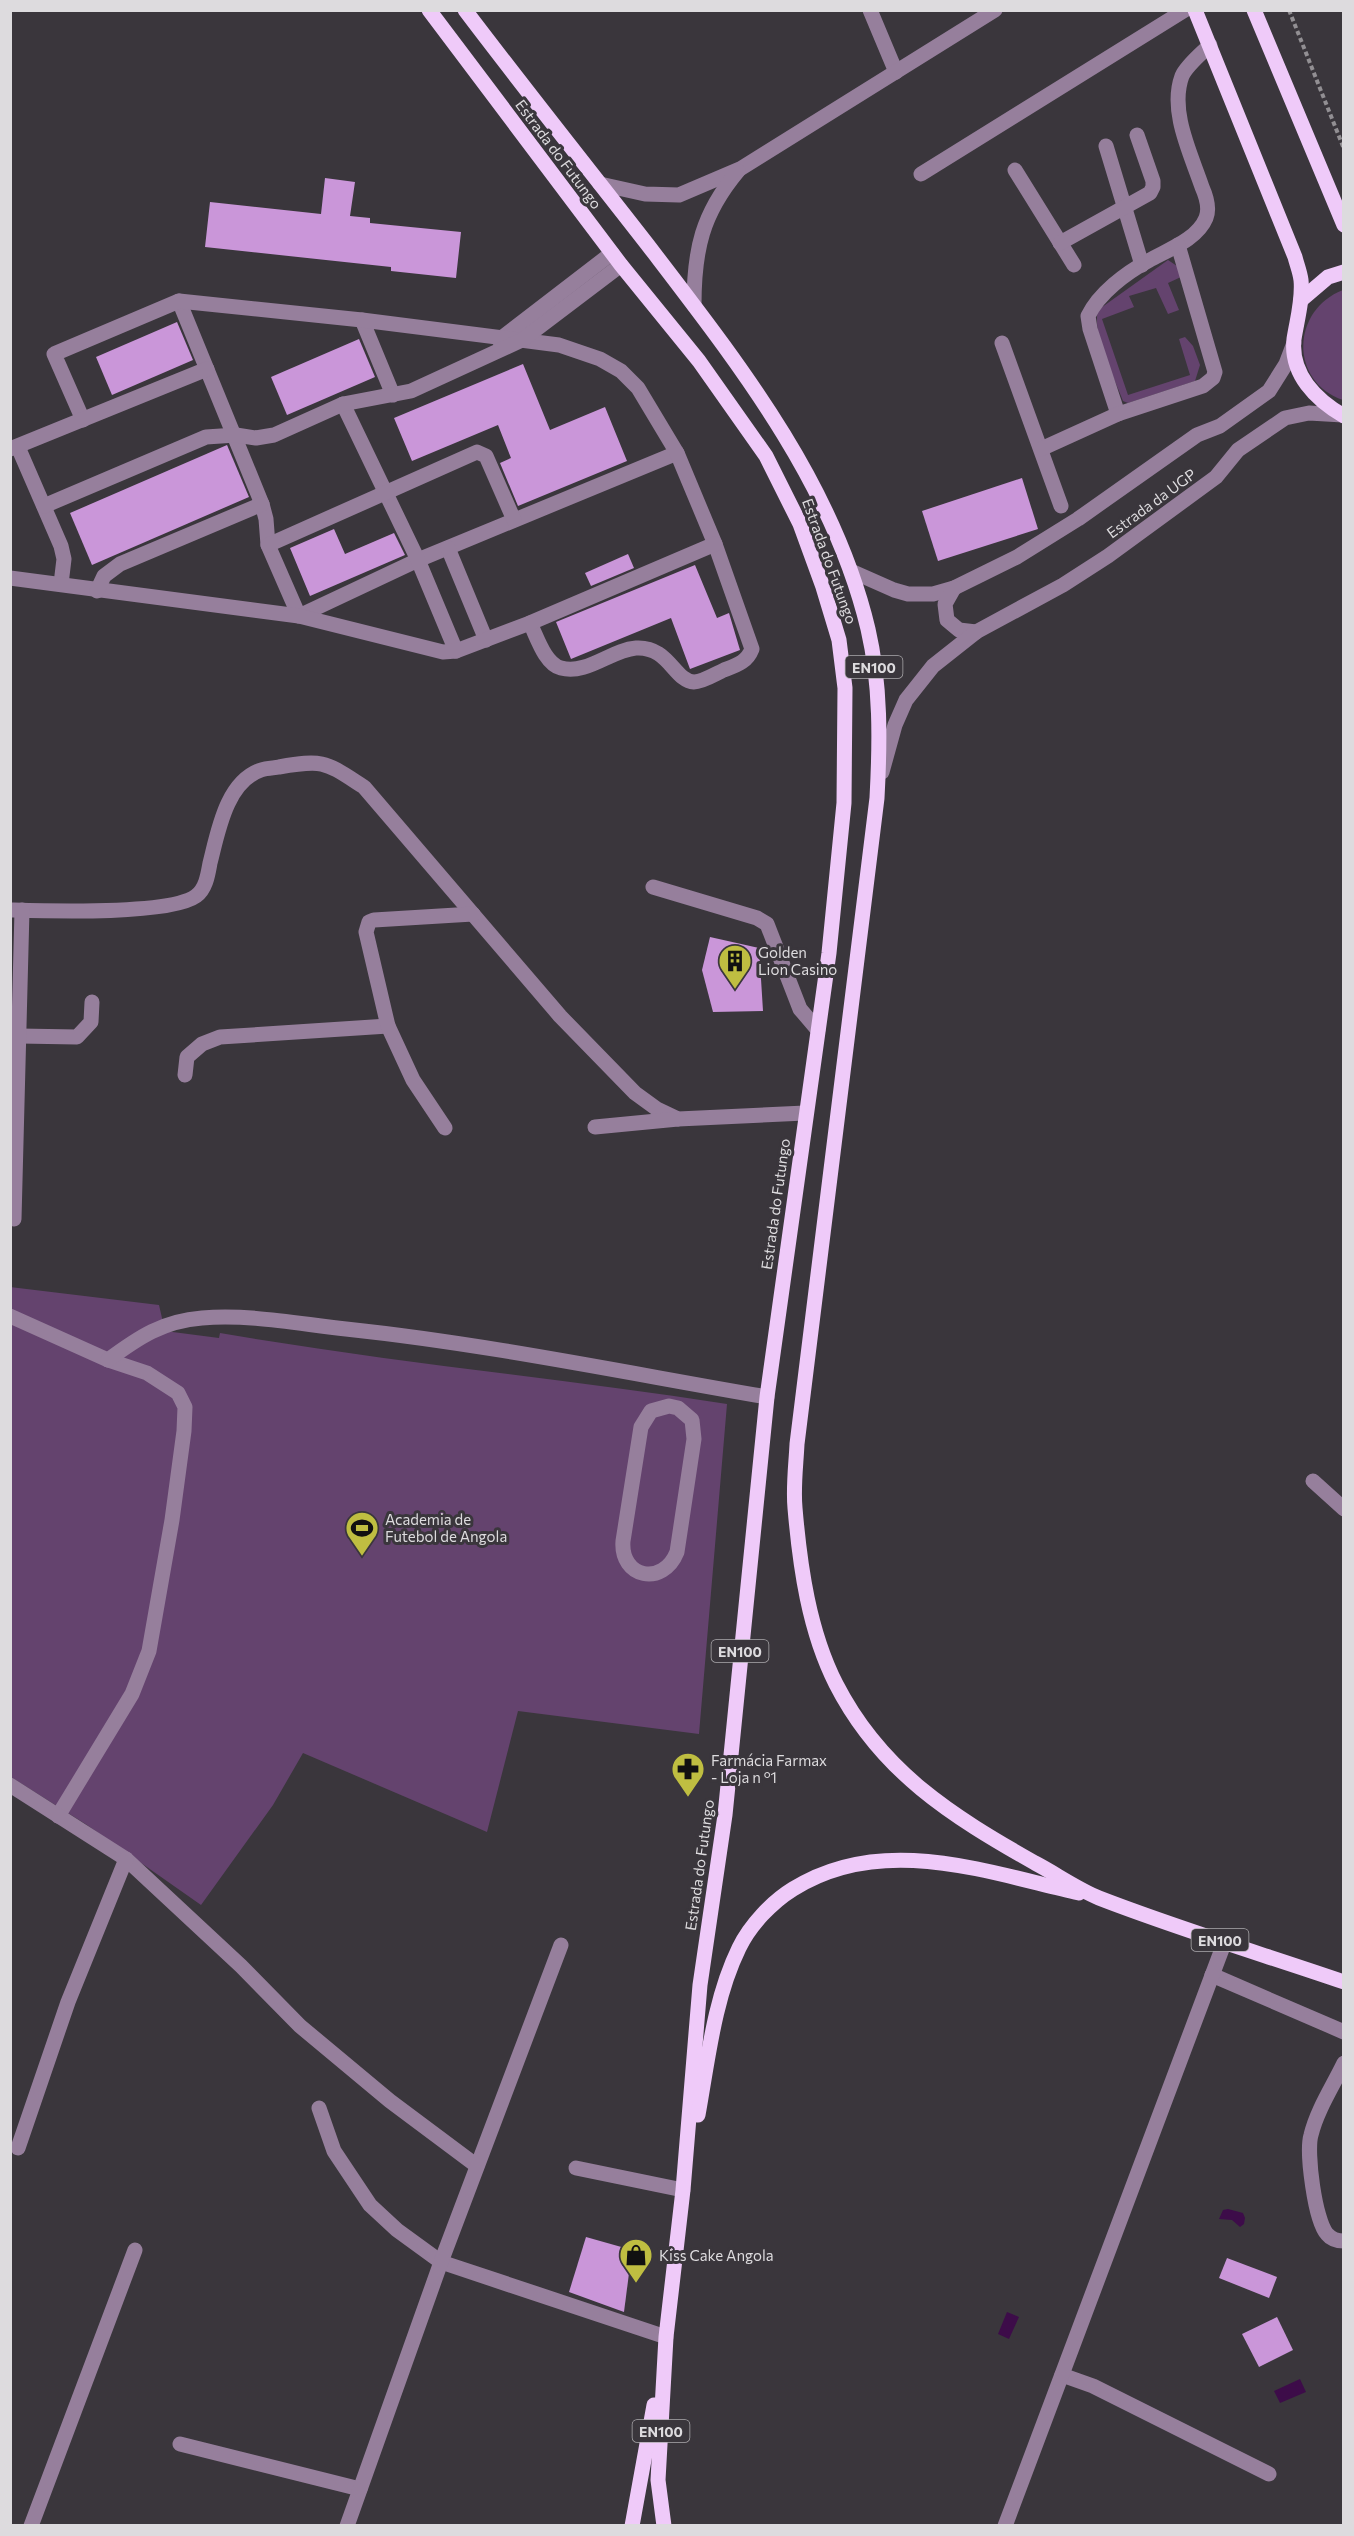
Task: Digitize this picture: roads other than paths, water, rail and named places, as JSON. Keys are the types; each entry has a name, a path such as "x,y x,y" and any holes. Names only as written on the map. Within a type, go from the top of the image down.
{"main road":[{"name":"Estrada do Futungo","path":"429,10 616,259 699,361 766,456 800,524 839,640 845,688 844,803 829,953 767,1396 748,1565 726,1803 700,1985 683,2190 666,2337 658,2480 664,2526"},
{"name":"Estrada do Futungo","path":"465,10 694,305 789,441 828,514 851,572 868,630 877,681 880,739 876,798 797,1444 794,1506 809,1604 820,1645 836,1684 862,1726 893,1765 932,1799 977,1831 1097,1897 1344,1982"},
{"path":"1195,10 1295,257 1301,279 1301,300 1294,343 1298,368 1308,389 1322,402 1343,415"},
{"path":"1254,10 1344,225"},
{"path":"1301,300 1328,277 1344,272"},
{"path":"683,2190 720,2003 728,1975 739,1947 754,1925 785,1894 816,1875 833,1869 889,1860 951,1864 1097,1897"},
{"path":"632,2526 666,2337"}],"street":[{"path":"870,10 896,72"},
{"path":"600,184 645,194 678,195 740,169 995,10"},
{"path":"921,174 1185,10"},
{"path":"1118,414 1090,329 1088,316 1101,296 1142,265 1178,245 1198,230 1207,217 1207,201 1186,139 1179,110 1179,92 1183,74 1210,45"},
{"path":"1060,243 1150,193 1153,187 1137,135"},
{"path":"1106,146 1142,265"},
{"path":"694,305 694,274 706,218 721,192 740,169"},
{"path":"1015,170 1074,265"},
{"path":"1041,449 1118,414 1203,386 1213,378 1215,372 1178,245"},
{"path":"492,354 501,338 616,259"},
{"path":"44,506 206,437 236,435 256,438 274,435 343,404 411,391 522,340 616,259"},
{"path":"179,301 236,435 262,504 268,545 299,616"},
{"path":"84,420 54,354 179,301 362,320 559,345 600,358 621,371 638,388 677,453 715,544 752,648 749,656 741,663 692,682 682,677 663,655 644,648 634,648 579,668 559,668 549,660 530,623"},
{"path":"362,320 393,395"},
{"path":"1002,343 1061,506"},
{"path":"851,572 908,594 933,594 954,588 1017,557 1078,519 1197,435 1232,419 1269,391 1286,364 1294,343"},
{"path":"61,584 62,553 44,506 14,448 207,369"},
{"path":"343,404 418,560 456,651"},
{"name":"Estrada da UGP","path":"876,798 887,750 906,700 933,666 976,632 1063,585 1108,556 1216,477 1238,450 1285,418 1309,412 1343,415"},
{"path":"268,545 385,492 481,453 486,456 514,520"},
{"path":"299,616 418,560 677,453"},
{"path":"97,591 104,576 120,564 262,504"},
{"path":"10,578 97,591 245,607 299,616 443,652 456,651 530,623 715,544"},
{"path":"448,548 486,640"},
{"path":"954,588 945,604 947,620 959,630 976,632"},
{"path":"14,1219 13,1158 19,1036 16,910 102,911 183,904 198,894 207,880 216,837 229,802 242,783 260,770 311,762 329,765 364,787 560,1016 635,1093 657,1109 678,1119"},
{"path":"653,887 757,918 767,924 800,1009 818,1030"},
{"path":"445,1128 413,1080 388,1026 366,932 369,922 374,920 473,915"},
{"path":"19,1036 77,1037 91,1022 92,1002"},
{"path":"185,1075 188,1057 202,1044 220,1037 388,1026"},
{"path":"595,1127 678,1119 805,1113"},
{"path":"10,1316 108,1360 147,1373 178,1393 185,1407 172,1520 149,1651 132,1694 58,1816"},
{"path":"108,1360 142,1335 172,1323 201,1318 240,1317 448,1342 767,1396"},
{"path":"678,1408 682,1382"},
{"path":"659,1407 678,1408 692,1420 695,1429 677,1552 668,1568 652,1574 644,1574 630,1566 622,1550 641,1427 651,1411 659,1407"},
{"path":"1313,1481 1344,1509"},
{"path":"10,1785 126,1860 233,1959 300,2026 390,2101 477,2166"},
{"path":"18,2148 68,2002 126,1860"},
{"path":"1005,2526 1225,1941"},
{"path":"347,2526 441,2262 561,1945"},
{"path":"1212,1975 1344,2032"},
{"path":"1344,2063 1311,2133 1308,2157 1320,2223 1327,2235 1336,2241 1344,2241"},
{"path":"319,2108 334,2151 370,2205 397,2230 441,2262 666,2337"},
{"path":"576,2168 683,2190"},
{"path":"31,2526 135,2250"},
{"path":"1062,2375 1093,2386 1269,2474"},
{"path":"180,2444 360,2488"}],"place":[{"name":"Golden Lion Casino","path":"735,990"},
{"name":"Academia de Futebol de Angola","path":"362,1557"},
{"name":"Farmácia Farmax - Loja n º1","path":"688,1798"},
{"name":"Kiss Cake Angola","path":"636,2284"}]}
